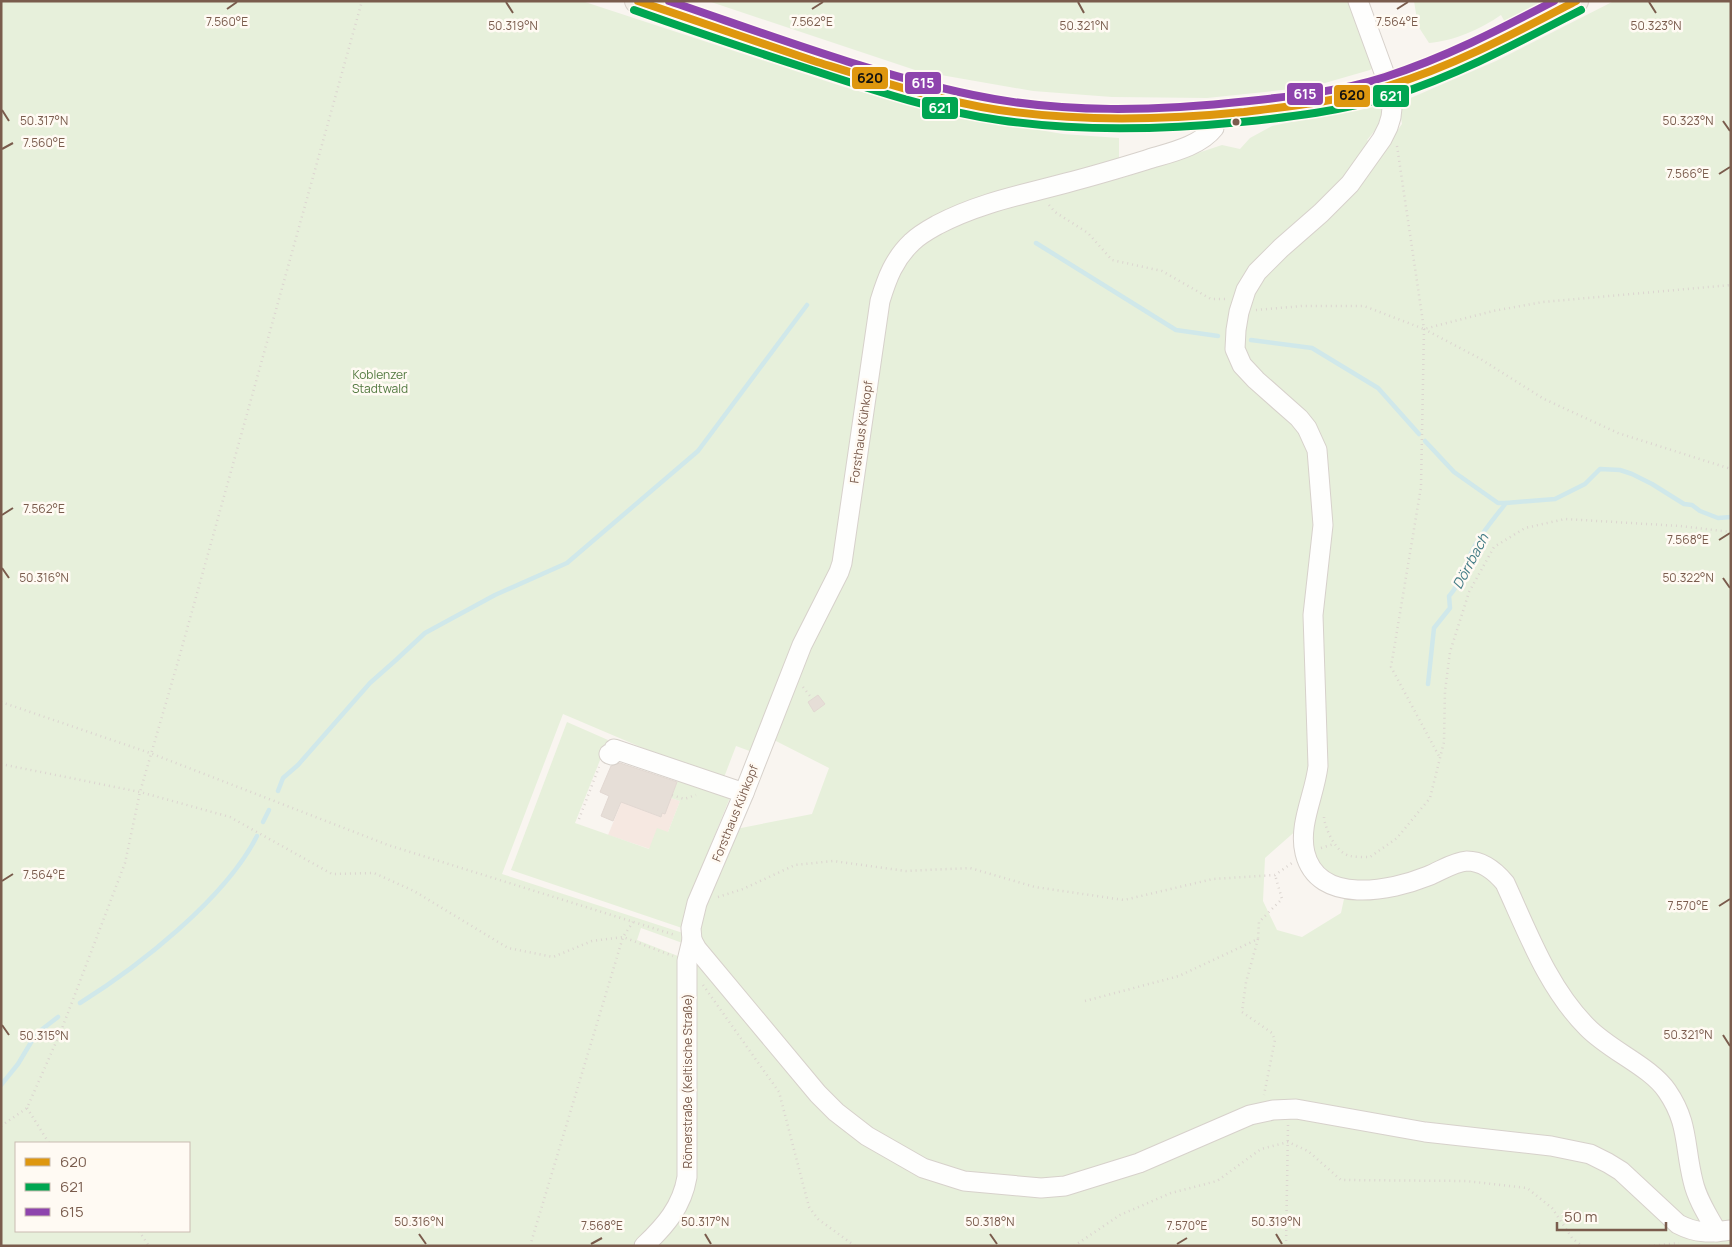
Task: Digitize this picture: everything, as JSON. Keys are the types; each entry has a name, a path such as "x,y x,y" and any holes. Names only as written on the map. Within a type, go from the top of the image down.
{"main road":[{"path":"637,1 864,77 973,105 1022,113 1086,118 1152,119 1212,115 1307,104 1348,97 1389,86 1470,53 1576,1"}],"street":[{"path":"1358,1 1389,86 1392,118 1357,176 1343,193 1257,272 1246,290 1236,330 1238,358 1252,376 1300,418 1317,450 1319,462 1324,525 1313,615 1318,766 1317,780 1306,823 1304,837 1305,853 1311,872 1340,888 1361,890 1404,884 1428,876 1455,863 1462,862 1478,863 1491,868 1499,875 1505,883 1536,949 1564,1000 1603,1042 1658,1080 1672,1099 1684,1123 1691,1174 1696,1194 1724,1231"},
{"name":"Forsthaus Kühkopf","path":"692,940 691,928 697,903 753,771 802,645 842,563 880,301 894,262 914,240 947,220 979,206 1077,180 1181,148 1208,136 1214,128 1212,115"},
{"path":"608,754 612,755 614,748 744,793"},
{"path":"692,940 697,949 836,1112 867,1136 911,1162 949,1178 1041,1188 1065,1186 1130,1167 1209,1134 1240,1118 1264,1111 1309,1110 1425,1132 1522,1142 1590,1154 1621,1172 1678,1224 1697,1232 1724,1231"},
{"name":"Römerstraße (Keltische Straße)","path":"644,1246 662,1229 673,1214 682,1195 687,1177 687,962 692,940"}],"path":[{"path":"1,1126 27,1108 60,1031 125,863 150,753 182,649 362,1"},
{"path":"1397,146 1424,330 1421,487 1391,668 1440,758"},
{"path":"1037,190 1055,212 1088,233 1112,260 1162,271 1211,299 1241,306 1364,306 1424,330 1479,358 1544,400 1618,433 1731,469"},
{"path":"1424,330 1493,311 1543,302 1731,285"},
{"path":"1334,844 1348,856 1370,857 1397,838 1430,798 1444,742 1445,691 1450,652 1469,592 1494,548 1525,528 1565,519 1680,526 1731,532"},
{"path":"1,702 150,753 388,845 666,934 692,940"},
{"path":"579,819 605,753 608,754"},
{"path":"1,764 140,792 230,817 332,874 374,874 414,891 508,948 553,957 592,941 624,937 687,962"},
{"path":"672,795 684,799"},
{"path":"697,903 744,889 794,866 833,860 906,871 970,868 1035,886 1124,900 1213,879 1275,875 1305,853"},
{"path":"1264,1111 1262,1100 1274,1040 1272,1033 1242,1012 1246,982 1258,939 1260,922 1282,899 1275,875"},
{"path":"530,1246 624,937 632,922"},
{"path":"1085,1001 1179,976 1258,939"},
{"path":"703,984 779,1092 809,1206 818,1218 855,1246"},
{"path":"27,1108 48,1142"},
{"path":"1286,1246 1289,1109"},
{"path":"1074,1246 1120,1215 1171,1192 1217,1181 1261,1150 1288,1142 1308,1151 1341,1180 1466,1181 1527,1188 1552,1208 1572,1238 1582,1246"},
{"path":"140,1232 149,1246"},
{"path":"1649,1246 1680,1244"}],"shaded area":[{"path":"629,784 646,792 640,809 660,817 671,798 680,801 668,832 650,849 608,835"}],"green space":[{"name":"Koblenzer Stadtwald","path":"1,1 582,1 844,87 934,112 1063,134 1119,138 1119,179 1222,145 1240,149 1250,138 1272,126 1381,103 1382,122 1367,140 1382,151 1402,124 1399,103 1496,61 1614,1 1731,1 1731,1246 1,1246","holes":["563,714 737,788 683,933 502,874","772,739 829,768 812,814 736,829","736,746 755,753 741,788 723,780","1299,828 1320,884 1345,894 1341,913 1302,937 1277,930 1263,901 1265,858","641,928 688,945 683,958 637,940"]},
{"path":"708,1 1353,1 1376,66 1370,70 1311,87 1207,98 1112,97 1033,91 918,71"},
{"path":"1414,1 1551,1 1506,24 1501,15 1467,34 1429,43 1418,26"},
{"path":"567,722 608,740 575,823 649,849 657,828 668,832 680,801 671,798 679,777 731,795 699,874 682,928 511,870"}],"building":[{"path":"818,695 825,704 814,712 808,702"},
{"path":"620,763 677,782 665,814 662,813 661,817 621,802 613,821 601,816 609,796 600,792 611,766"}],"waterway":[{"path":"1036,243 1176,330 1218,336"},
{"path":"278,791 283,778 298,765 370,683 425,633 495,595 567,563 698,451 807,305"},
{"path":"1251,340 1312,348 1378,388 1419,434"},
{"path":"1425,441 1454,472 1498,503 1506,503"},
{"name":"Dörrbach","path":"1428,684 1434,628 1450,608 1449,596 1457,585 1476,544 1506,503 1555,499 1585,484 1600,469 1620,470 1652,484 1684,504 1692,505 1700,511 1718,518 1731,517"},
{"path":"263,822 269,810"},
{"path":"80,1003 128,970 179,929 224,883 243,860 257,836"},
{"path":"1,1085 18,1064 36,1034 58,1017"}],"transit line":[{"name":"620","path":"638,1 814,61 952,101 1029,114 1091,118 1183,117 1244,112 1352,96 1437,69 1507,37 1576,1"},
{"name":"615","path":"669,1 857,65 934,86 1007,101 1076,108 1111,109 1145,109 1215,104 1301,95 1352,86 1385,77 1450,52 1554,1"},
{"name":"621","path":"634,10 835,78 951,111 1029,124 1089,128 1211,125 1316,113 1354,106 1417,88 1441,78 1511,46 1581,10"}]}
